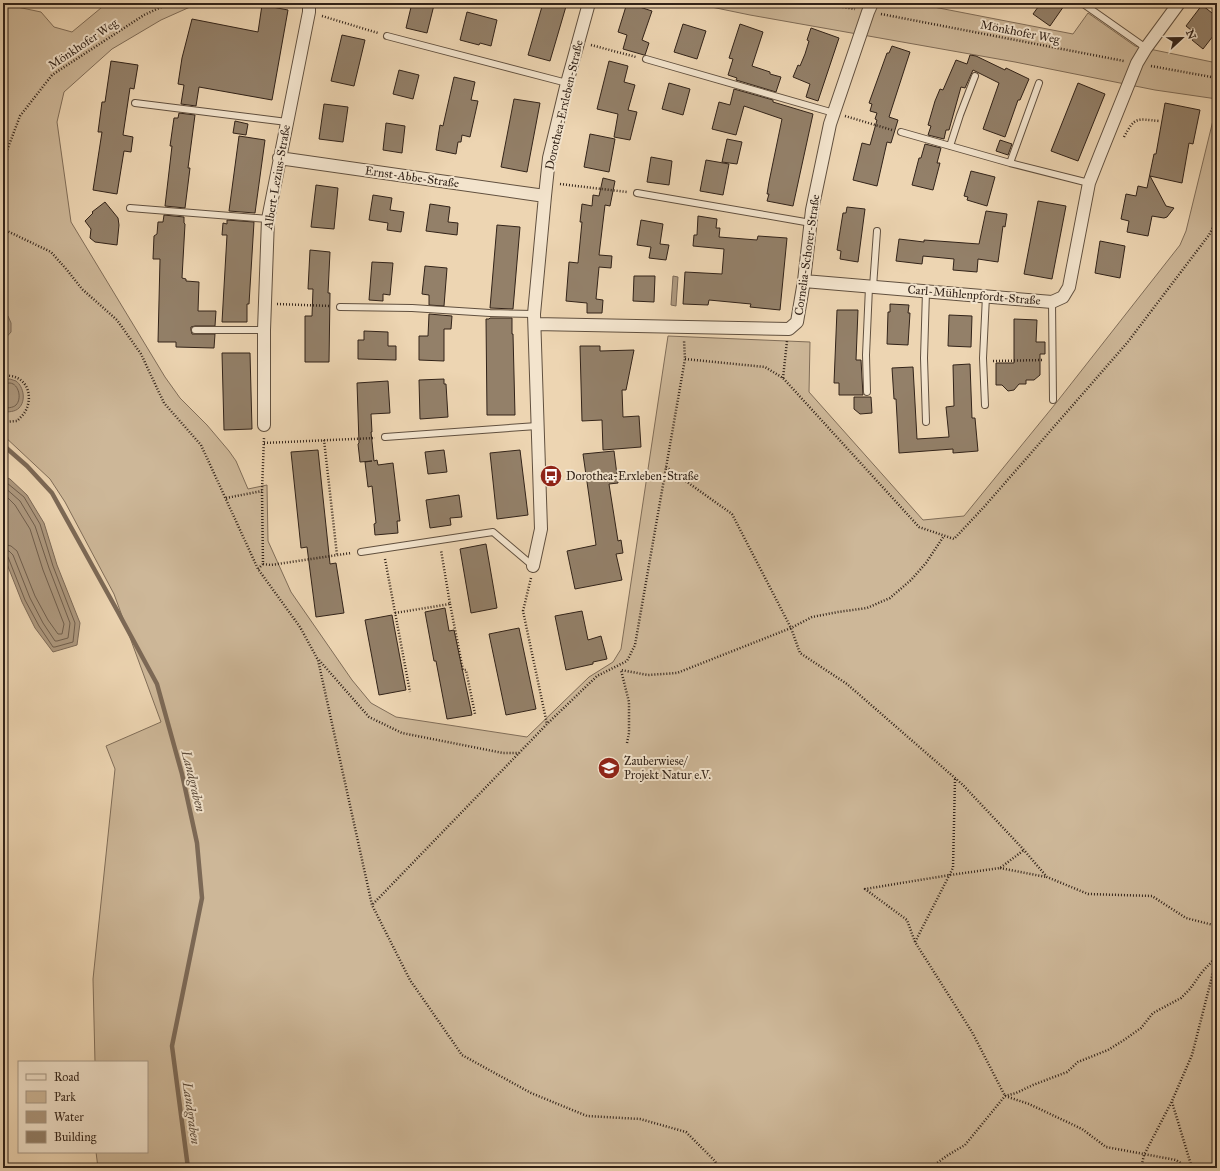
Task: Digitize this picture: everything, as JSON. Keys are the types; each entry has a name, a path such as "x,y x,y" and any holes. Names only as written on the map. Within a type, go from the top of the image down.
{"street":[{"name":"Dorothea-Erxleben-Straße","path":"534,566 541,530 534,319 545,196 549,158 567,83 589,3"},
{"name":"Carl-Mühlenpfordt-Straße","path":"804,282 1052,302 1063,297 1069,287 1089,183 1137,64 1146,48 1179,3"},
{"name":"Cornelia-Schorer-Straße","path":"534,319 684,327 789,329 797,322 804,282 812,210 830,124 870,7"},
{"name":"Albert-Lezius-Straße","path":"264,425 264,330 268,219 309,8"},
{"name":"Ernst-Abbe-Straße","path":"280,158 545,196"}],"lane":[{"path":"1082,3 1146,48"},
{"path":"386,36 567,83"},
{"path":"646,60 834,113"},
{"path":"950,146 974,76"},
{"path":"1010,162 1039,83"},
{"path":"134,103 286,122"},
{"path":"900,132 1089,183"},
{"path":"637,193 811,223"},
{"path":"130,208 268,219"},
{"path":"867,392 866,355 877,231"},
{"path":"926,291 924,358 926,422"},
{"path":"985,405 983,362 986,296"},
{"path":"1052,302 1053,400"},
{"path":"340,307 412,308 483,312 534,319"},
{"path":"195,330 264,330"},
{"path":"386,437 537,426"},
{"path":"361,552 493,532 534,566"}],"path":[{"name":"Mönkhofer Weg","path":"3,161 20,116 52,75 144,15 170,3"},
{"name":"Mönkhofer Weg","path":"819,3 870,7 1137,64 1217,78"},
{"path":"309,8 386,36"},
{"path":"578,42 646,60"},
{"path":"834,113 900,132"},
{"path":"1124,137 1131,123 1137,120 1159,120"},
{"path":"547,182 637,193"},
{"path":"684,359 765,367 783,378 919,527 954,539 1127,343 1209,235 1217,220"},
{"path":"3,229 51,252 82,289 117,320 141,354 164,403 201,445 258,569 300,627 318,660 369,717 402,733 503,753 519,753"},
{"path":"265,303 340,307"},
{"path":"372,905 547,724 597,676 627,661 635,645 666,467 684,359 684,327"},
{"path":"783,378 789,329"},
{"path":"983,362 1052,360"},
{"path":"3,376 11,375 22,380 28,390 29,402 25,413 17,421 3,422"},
{"path":"258,569 263,564 262,491 264,425"},
{"path":"264,443 386,437"},
{"path":"324,440 338,555"},
{"path":"666,467 732,514 791,628 800,653 847,684 955,778 1024,850 1047,877"},
{"path":"226,498 262,491"},
{"path":"627,743 629,733 629,702 620,670 648,675 677,673 791,628 812,617 867,608 890,598 911,580 926,562 944,536"},
{"path":"439,540 463,670 466,670 475,714"},
{"path":"384,549 410,692"},
{"path":"263,564 271,565 361,552"},
{"path":"534,566 523,611 547,724"},
{"path":"395,613 450,604"},
{"path":"318,660 372,905 410,980 462,1055 531,1092 587,1116 640,1119 686,1132 715,1161 718,1168"},
{"path":"915,942 953,868 955,778"},
{"path":"1000,868 1024,850"},
{"path":"1188,1168 1176,1160 1106,1147 1082,1129 1029,1104 1004,1096 972,1032 915,942 907,920 865,889 950,874 1000,868 1047,877 1088,894 1152,896 1186,918 1217,926"},
{"path":"930,1168 948,1154 965,1145 1004,1096 1016,1093 1067,1072 1078,1062 1108,1050 1124,1040 1140,1028 1154,1013 1181,998 1217,956"},
{"path":"1141,1168 1144,1154 1172,1101 1192,1055 1217,956"},
{"path":"1172,1101 1192,1168"}],"green space":[{"path":"107,3 199,3 161,20 112,49 64,92 57,122 71,222 165,377 180,398 207,425 229,451 236,461 248,489 267,485 268,541 291,592 352,680 371,703 396,717 527,737 589,677 613,662 621,649 668,336 810,342 809,392 923,520 964,516 1056,403 1180,245 1186,231 1217,104 1217,1168 98,1168 96,1153 148,1153 148,1061 95,1061 93,979 115,769 106,746 161,722 114,594 65,502 50,479 3,435 3,4 41,12 54,27 72,32"},
{"path":"692,3 913,3 1073,34 1088,13 1135,46 1217,63 1217,99 1155,90 1015,62 750,15"}],"water":[{"path":"673,276 678,277 676,306 671,305"},
{"path":"3,313 8,316 11,323 11,332 3,341"},
{"path":"10,379 16,381 21,387 23,402 16,410 11,412 3,412 3,380"},
{"path":"3,476 10,479 27,495 44,523 57,565 80,623 77,645 53,652 35,628 22,602 3,554"}],"building":[{"path":"412,3 427,3 434,5 427,33 406,28"},
{"path":"543,3 567,3 550,61 528,55"},
{"path":"627,3 652,11 642,40 649,43 645,55 623,49 627,35 618,32"},
{"path":"1041,3 1066,3 1050,26 1033,14"},
{"path":"262,5 288,10 272,100 199,87 196,106 181,104 184,85 178,84 182,58 192,19 258,32"},
{"path":"1202,5 1217,17 1217,31 1203,49 1192,40 1196,34 1186,26"},
{"path":"467,12 497,20 491,46 480,43 479,45 460,40"},
{"path":"683,24 706,31 697,59 674,52"},
{"path":"740,24 763,32 752,66 781,77 776,92 736,80 737,78 728,75 733,59 729,58"},
{"path":"811,28 839,38 818,101 806,97 810,84 793,77 805,54"},
{"path":"342,35 365,40 354,86 331,81"},
{"path":"892,46 910,52 889,117 898,120 891,143 887,142 877,186 853,180 862,143 870,145 877,120 875,119 877,113 870,111 872,104 869,103 887,53 889,53"},
{"path":"970,55 976,56 1005,70 1006,68 1029,79 1020,100 1018,100 1005,137 983,129 999,83 973,70 965,88 961,87 949,130 946,130 944,139 928,135 931,126 928,125 940,89 943,90 956,60 967,64"},
{"path":"111,61 138,65 134,89 130,88 123,135 133,137 131,152 124,151 117,194 93,190 102,132 98,132 102,102 105,102"},
{"path":"609,61 628,66 624,82 635,85 628,110 637,112 630,140 614,137 618,114 597,109"},
{"path":"399,70 419,75 413,99 393,94"},
{"path":"454,77 475,82 471,100 478,101 470,137 462,135 461,142 458,142 456,154 436,150 440,125 443,126"},
{"path":"669,83 690,89 683,115 662,109"},
{"path":"1078,83 1105,94 1078,161 1051,151"},
{"path":"734,89 773,100 773,102 813,114 793,206 767,201 769,194 767,194 769,182 782,119 744,106 736,135 712,129 719,102 730,105"},
{"path":"514,99 540,103 527,172 501,167"},
{"path":"1165,103 1200,110 1193,144 1189,143 1182,183 1150,176 1166,206 1174,208 1167,217 1152,216 1148,236 1127,232 1129,221 1121,219 1126,194 1136,196 1138,186 1147,188 1154,154 1156,154"},
{"path":"324,104 348,107 343,142 319,139"},
{"path":"179,113 195,115 188,168 190,168 185,208 165,206 174,118 178,118"},
{"path":"235,121 248,124 246,135 233,133"},
{"path":"386,123 405,126 402,153 383,150"},
{"path":"590,134 615,139 609,172 584,167"},
{"path":"239,136 265,140 255,213 229,211"},
{"path":"727,139 742,142 737,164 722,162"},
{"path":"1000,140 1012,144 1008,155 996,151"},
{"path":"925,144 941,148 937,163 940,163 933,190 912,185 919,158 921,158"},
{"path":"651,157 672,161 669,185 647,182"},
{"path":"706,160 729,164 723,195 700,191"},
{"path":"971,171 995,177 987,206 967,200 968,197 964,196"},
{"path":"603,178 615,181 610,206 605,205 599,255 612,256 611,268 599,267 596,299 603,300 602,313 587,313 587,303 566,301 569,262 578,263 582,222 580,222 582,204 592,206 593,195 599,196"},
{"path":"316,185 338,188 334,229 311,227"},
{"path":"373,195 392,198 390,210 404,212 401,232 387,230 388,223 369,220"},
{"path":"1038,201 1066,206 1052,279 1024,274"},
{"path":"105,202 118,218 119,225 117,245 95,242 90,238 91,229 85,221 93,213 92,212"},
{"path":"430,204 450,207 448,222 458,223 457,235 426,231"},
{"path":"847,207 865,209 858,262 840,259 841,251 837,250 843,213 846,213"},
{"path":"986,211 1007,214 1005,227 1003,226 998,262 978,259 977,272 953,270 954,259 923,256 922,264 896,261 899,239 924,242 924,240 979,244"},
{"path":"164,215 184,217 185,224 182,278 186,279 186,281 199,282 198,311 216,311 215,326 195,326 191,327 191,330 192,334 215,334 214,348 176,347 176,342 158,342 160,259 153,259 154,236 157,234 158,222 163,222"},
{"path":"698,216 717,219 716,228 720,228 719,237 757,240 758,236 787,238 780,310 750,307 751,304 709,300 708,305 683,304 685,272 722,274 724,249 693,246 694,235 697,235"},
{"path":"227,220 254,222 249,304 247,304 247,322 222,322 227,235 222,235 223,223 227,224"},
{"path":"641,220 663,224 660,244 669,245 666,260 649,258 651,247 637,245"},
{"path":"497,225 520,227 513,309 490,308"},
{"path":"1100,241 1125,246 1120,278 1095,273"},
{"path":"310,250 330,252 328,293 330,293 329,362 305,362 305,316 312,316 313,289 308,289"},
{"path":"372,262 393,263 390,295 383,294 383,301 369,300"},
{"path":"425,266 447,268 444,306 429,305 429,295 422,294"},
{"path":"634,276 655,276 654,302 633,301"},
{"path":"890,304 909,305 908,345 887,344 888,312 890,312"},
{"path":"837,310 858,310 856,360 861,360 863,395 839,395 839,383 834,383"},
{"path":"429,314 452,316 451,329 444,329 444,361 419,360 419,336 428,336"},
{"path":"949,315 972,316 971,347 948,346"},
{"path":"512,318 515,415 487,415 486,319"},
{"path":"1014,319 1037,320 1036,342 1045,342 1045,354 1040,354 1040,375 1034,380 1026,380 1026,384 1019,384 1014,390 1008,391 1002,385 996,385 996,363 1014,363"},
{"path":"364,331 388,332 388,346 396,346 396,360 358,359 358,340 364,340"},
{"path":"580,346 600,346 600,351 634,350 626,390 622,390 623,417 639,416 641,447 603,450 602,420 582,421"},
{"path":"222,353 250,353 252,429 224,430"},
{"path":"970,364 972,418 975,418 978,451 953,453 953,449 899,453 896,399 894,399 892,368 913,367 917,439 949,437 946,407 954,406 953,365"},
{"path":"444,379 444,384 446,384 448,417 420,419 419,380"},
{"path":"388,381 390,413 371,414 371,432 374,461 377,460 378,465 393,463 400,521 397,521 398,533 375,535 374,524 376,523 372,486 368,487 365,462 372,461 360,462 358,444 357,383"},
{"path":"854,397 871,397 872,413 860,414 854,409"},
{"path":"318,450 330,564 336,563 344,613 316,617 307,547 301,548 291,452"},
{"path":"444,450 447,472 428,474 425,452"},
{"path":"520,450 528,515 497,519 490,453"},
{"path":"614,451 618,483 609,484 618,541 621,540 623,553 616,554 622,580 575,589 567,551 596,545 583,454"},
{"path":"459,495 462,517 450,518 451,525 430,528 426,500"},
{"path":"486,544 497,608 471,613 460,549"},
{"path":"445,608 449,631 454,630 472,715 447,719 425,612"},
{"path":"582,611 588,640 601,636 607,659 593,662 593,664 566,670 555,616"},
{"path":"392,615 406,690 379,695 365,620"},
{"path":"519,628 536,709 506,715 489,634"}],"waterway":[{"name":"Landgraben","path":"3,445 27,466 52,493 118,612 157,684 182,774 197,843 202,898 172,1046 188,1168"}],"place":[{"name":"Dorothea-Erxleben-Straße","path":"551,476"},
{"name":"Zauberwiese/ Projekt Natur e.V.","path":"609,768"}]}
